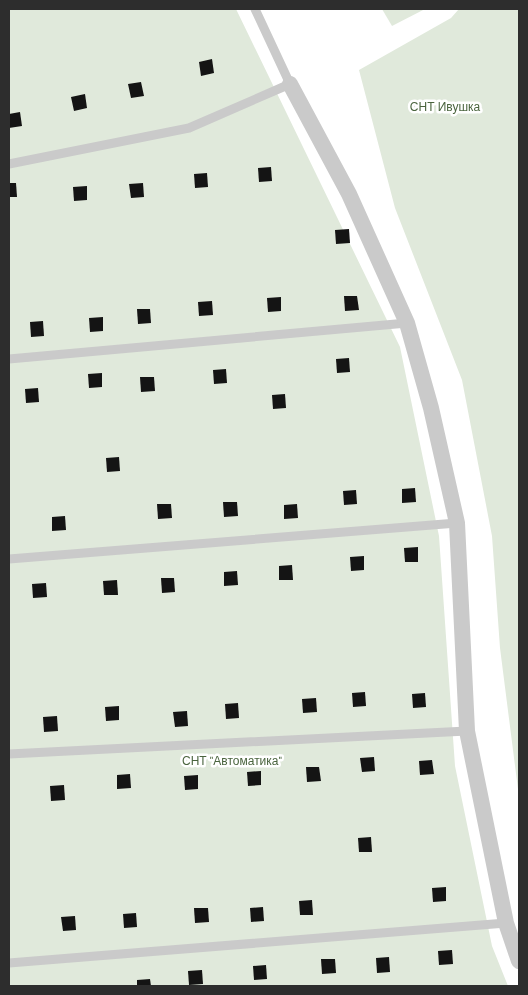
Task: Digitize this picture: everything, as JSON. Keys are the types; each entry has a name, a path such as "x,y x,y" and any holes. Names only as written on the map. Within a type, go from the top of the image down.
{"street":[{"path":"290,84 349,194 407,323 431,408 457,524 467,731 506,923 519,961"}],"lane":[{"path":"9,164 189,128 290,84 255,9"},
{"path":"9,359 407,323"},
{"path":"9,559 457,524"},
{"path":"9,754 467,731"},
{"path":"9,963 506,923"}],"green space":[{"name":"СНТ \"Автоматика\"","path":"9,9 236,9 400,347 439,536 455,766 492,946 508,986 9,986"},
{"path":"382,9 425,9 392,26"},
{"name":"СНТ Ивушка","path":"459,9 519,9 519,797 500,648 492,536 462,380 395,208 359,70 451,18"}],"building":[{"path":"212,59 214,73 201,76 199,62"},
{"path":"141,82 144,96 131,98 128,84"},
{"path":"85,94 87,108 74,111 71,97"},
{"path":"20,112 22,126 9,128 9,114"},
{"path":"271,167 272,181 259,182 258,168"},
{"path":"207,173 208,187 195,188 194,174"},
{"path":"9,183 16,183 17,197 9,197"},
{"path":"143,183 144,197 131,198 129,184"},
{"path":"87,186 87,200 74,201 73,187"},
{"path":"349,229 350,243 336,244 335,230"},
{"path":"344,296 357,296 359,310 345,311"},
{"path":"281,297 281,311 268,312 267,298"},
{"path":"212,301 213,315 199,316 198,302"},
{"path":"137,309 150,309 151,323 138,324"},
{"path":"103,317 103,331 90,332 89,318"},
{"path":"43,321 44,336 31,337 30,322"},
{"path":"349,358 350,372 337,373 336,359"},
{"path":"226,369 227,383 214,384 213,370"},
{"path":"102,373 102,387 89,388 88,374"},
{"path":"140,377 154,377 155,391 141,392"},
{"path":"38,388 39,402 26,403 25,389"},
{"path":"285,394 286,408 273,409 272,395"},
{"path":"119,457 120,471 107,472 106,458"},
{"path":"415,488 416,502 402,503 402,489"},
{"path":"356,490 357,504 344,505 343,491"},
{"path":"223,502 237,502 238,516 224,517"},
{"path":"157,504 171,504 172,518 158,519"},
{"path":"297,504 298,518 284,519 284,505"},
{"path":"65,516 66,530 52,531 52,517"},
{"path":"418,547 418,562 405,562 404,548"},
{"path":"364,556 364,570 351,571 350,557"},
{"path":"292,565 293,580 279,580 279,566"},
{"path":"237,571 238,585 224,586 224,572"},
{"path":"161,578 174,578 175,592 162,593"},
{"path":"117,580 118,595 104,595 103,581"},
{"path":"46,583 47,597 33,598 32,584"},
{"path":"365,692 366,706 353,707 352,693"},
{"path":"425,693 426,707 413,708 412,694"},
{"path":"316,698 317,712 303,713 302,699"},
{"path":"238,703 239,718 226,719 225,704"},
{"path":"119,706 119,720 106,721 105,707"},
{"path":"187,711 188,726 175,727 173,712"},
{"path":"57,716 58,731 44,732 43,717"},
{"path":"374,757 375,771 362,772 360,758"},
{"path":"432,760 434,774 420,775 419,761"},
{"path":"306,767 319,767 321,781 307,782"},
{"path":"261,771 261,785 248,786 247,772"},
{"path":"130,774 131,788 117,789 117,775"},
{"path":"198,775 198,789 185,790 184,776"},
{"path":"64,785 65,800 51,801 50,786"},
{"path":"371,837 372,852 359,852 358,838"},
{"path":"446,887 446,901 433,902 432,888"},
{"path":"312,900 313,915 300,915 299,901"},
{"path":"263,907 264,921 251,922 250,908"},
{"path":"194,908 208,908 209,922 195,923"},
{"path":"136,913 137,927 124,928 123,914"},
{"path":"75,916 76,930 63,931 61,917"},
{"path":"452,950 453,964 439,965 438,951"},
{"path":"389,957 390,972 377,973 376,958"},
{"path":"321,959 335,959 336,973 322,974"},
{"path":"266,965 267,979 254,980 253,966"},
{"path":"202,970 203,984 189,985 188,971"},
{"path":"150,979 151,986 137,986 137,980"}]}
